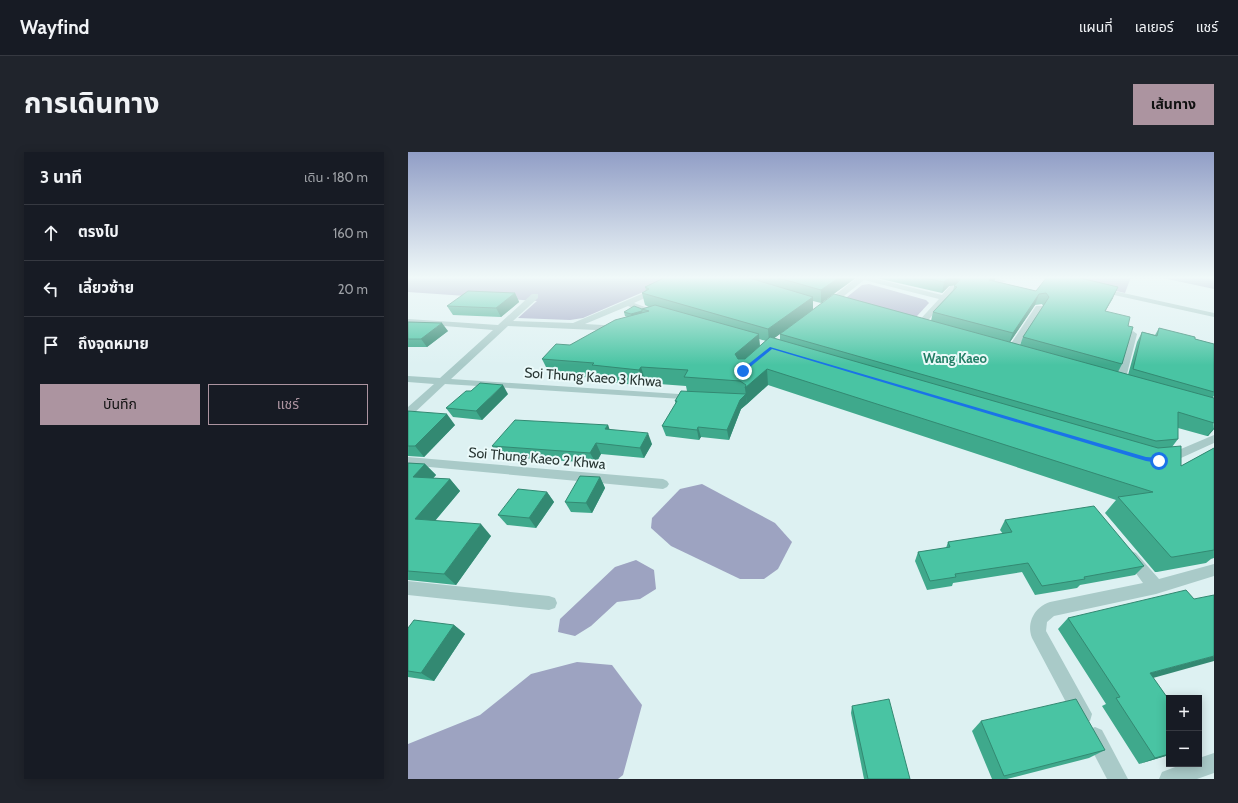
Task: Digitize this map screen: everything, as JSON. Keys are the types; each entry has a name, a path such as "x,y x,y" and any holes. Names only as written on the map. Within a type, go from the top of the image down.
{"street":[{"path":"408,413 524,306"},
{"path":"573,326 620,306"},
{"path":"637,306 663,316 646,320"},
{"path":"818,309 823,306"},
{"path":"919,325 936,306"},
{"path":"1175,306 1214,315"},
{"path":"1011,351 1039,308"},
{"path":"408,321 614,328 626,325"},
{"path":"1120,382 1133,334"},
{"name":"Soi Thung Kaeo 3 Khwa","path":"408,379 702,398"},
{"path":"1159,461 1169,459 1214,439"},
{"name":"Soi Thung Kaeo 2 Khwa","path":"408,461 663,484"},
{"path":"1121,544 1156,587"},
{"path":"1118,779 1038,632 1039,619 1050,609 1156,587 1214,570"},
{"path":"408,588 549,603"},
{"path":"1169,779 1214,763"}],"shaded area":[{"path":"531,306 610,306 583,318 570,320 518,318"},
{"path":"873,306 926,306 917,316 909,317"},
{"path":"702,484 775,523 792,542 778,569 764,579 740,579 671,546 651,528 652,518 680,489"},
{"path":"636,560 654,570 656,589 640,599 617,602 591,626 575,636 558,632 560,619 615,567"},
{"path":"577,662 612,665 642,705 623,775 618,779 408,779 408,744 480,715 531,674"}],"building":[{"path":"453,306 498,306 496,308"},
{"path":"634,306 642,309 642,311 631,314 624,312"},
{"path":"651,306 660,306 759,334 735,354 738,359 745,359 770,337 1158,448 1181,446 1181,466 1214,448 1214,550 1171,557 1118,497 1153,492 767,369 745,388 746,385 740,381 684,377 688,370 641,367 639,370 592,365 594,363 542,359 556,344 570,345 615,320 649,311 642,309"},
{"path":"688,306 800,306 768,329"},
{"path":"817,306 879,306 1214,398 1214,423 1178,412 1178,439 1156,441 780,334"},
{"path":"939,306 1031,306 1013,333 933,312"},
{"path":"1043,306 1108,306 1105,311 1130,317 1128,326 1133,327 1122,364 1023,337"},
{"path":"408,322 442,323 421,339 408,339"},
{"path":"1159,328 1195,337 1195,339 1214,344 1214,392 1133,369 1142,332 1157,336"},
{"path":"480,383 503,385 476,411 446,408 466,391 471,391"},
{"path":"681,391 746,394 740,400 727,430 698,427 697,430 662,426 677,401 675,401"},
{"path":"408,411 447,414 415,446 408,446"},
{"path":"515,420 608,425 605,429 648,433 640,448 596,443 590,453 492,446"},
{"path":"408,463 425,464 413,477 450,479 415,519 481,524 444,574 408,571"},
{"path":"580,476 600,477 586,503 565,502"},
{"path":"518,489 547,492 529,518 498,515"},
{"path":"1094,506 1144,566 1084,577 1085,579 1042,586 1028,563 955,574 956,577 930,581 918,552 950,547 948,542 1012,532 1005,520"},
{"path":"1186,590 1194,599 1214,595 1214,656 1150,673 1166,696 1166,755 1155,758 1116,698 1120,697 1068,618"},
{"path":"414,620 454,625 421,673 408,671 408,628"},
{"path":"889,699 910,779 868,779 852,706"},
{"path":"1076,699 1105,750 1004,776 981,721"}],"district":[{"name":"Wang Kaeo","path":"955,358"}],"route":[{"path":"743,371 763,353 772,348 1146,459 1159,461"}]}
